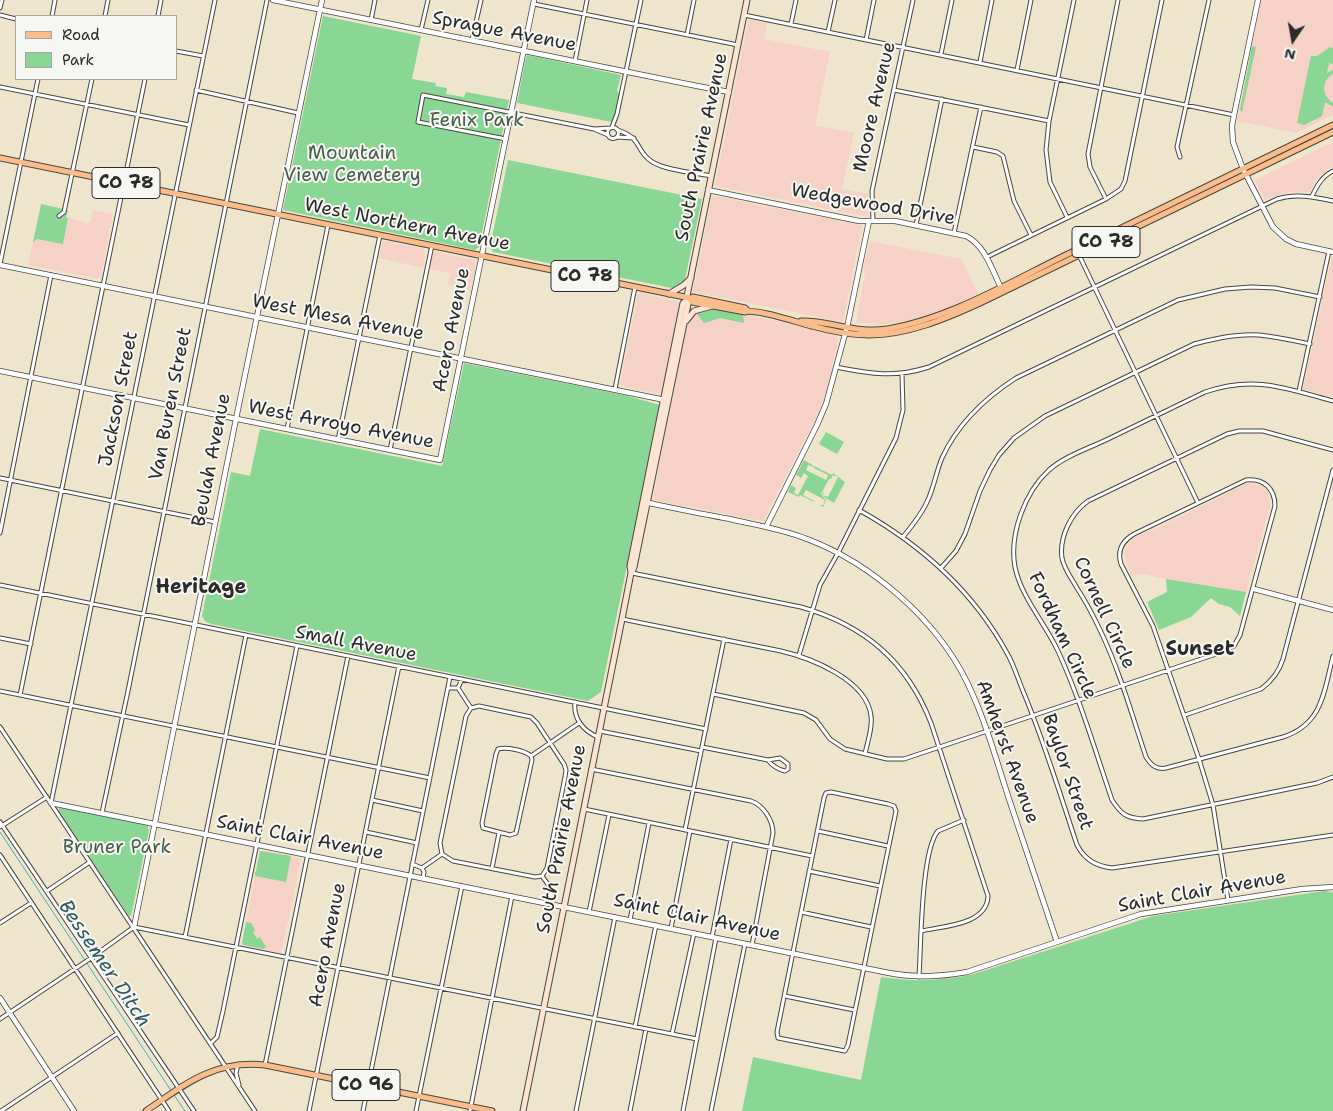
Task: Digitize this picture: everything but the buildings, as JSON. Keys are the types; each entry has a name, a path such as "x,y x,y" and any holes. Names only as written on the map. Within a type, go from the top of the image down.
{"main road":[{"name":"South Prairie Avenue","path":"666,400 688,304 691,277 747,0"},
{"name":"West Northern Avenue","path":"0,158 482,255 669,294 688,299 692,302 800,321 810,326 881,335 911,329 947,318 1003,293 1078,253 1245,171 1333,125"},
{"name":"West Northern Avenue","path":"1245,171 1333,132"},
{"name":"West Northern Avenue","path":"846,330 872,330 901,326 942,313 1078,253"},
{"path":"669,294 684,285 691,277"},
{"name":"West Northern Avenue","path":"688,299 694,297 745,308 748,311"},
{"name":"South Prairie Avenue","path":"523,1111 622,619 631,573 630,566 646,502 683,303 688,299"},
{"path":"684,323 694,311 713,306"},
{"name":"CO 96","path":"146,1111 177,1089 206,1073 225,1066 238,1064 265,1065 368,1085 470,1109 492,1111"}],"street":[{"path":"0,8 2,0"},
{"path":"52,15 55,0"},
{"path":"105,15 108,0"},
{"path":"158,15 162,0"},
{"name":"Jackson Street","path":"51,803 215,0"},
{"name":"Van Buren Street","path":"102,813 248,102 267,0"},
{"name":"Sprague Avenue","path":"273,0 729,92"},
{"name":"Beulah Avenue","path":"134,927 256,317 322,0"},
{"path":"371,20 375,0"},
{"path":"421,30 428,0"},
{"path":"472,40 481,0"},
{"path":"575,61 587,0"},
{"path":"608,135 608,130 612,128 617,114 641,0"},
{"path":"687,34 694,0"},
{"path":"791,24 796,0"},
{"path":"828,32 835,0"},
{"path":"866,40 874,0"},
{"name":"Moore Avenue","path":"766,527 822,414 836,367 871,221 872,190 914,0"},
{"path":"941,54 952,0"},
{"path":"980,62 992,0"},
{"path":"1017,70 1030,0"},
{"path":"1067,217 1050,182 1046,150 1049,121 1074,0"},
{"path":"1106,198 1090,166 1088,154 1118,0"},
{"path":"986,257 1121,189 1125,180 1162,0"},
{"path":"1180,157 1177,147 1208,0"},
{"path":"1258,0 1232,126 1233,142 1272,227 1286,239 1296,244 1331,251 1298,392"},
{"path":"534,2 738,45"},
{"name":"Acero Avenue","path":"440,460 534,2"},
{"path":"0,15 15,19"},
{"path":"744,15 1234,115"},
{"path":"178,51 203,56"},
{"path":"0,265 38,80"},
{"path":"59,216 64,212 92,80"},
{"path":"20,695 145,80"},
{"path":"0,87 189,126"},
{"path":"196,90 298,113"},
{"path":"894,90 1049,121"},
{"path":"506,140 418,122 423,95 594,128 612,128 634,138 649,160 658,165 711,176"},
{"path":"916,225 942,99"},
{"path":"954,233 981,107"},
{"path":"617,114 617,137"},
{"path":"594,128 612,138 634,138"},
{"path":"973,147 997,152 1004,156 1014,201 1031,235"},
{"path":"1312,196 1319,183 1328,173 1333,171"},
{"name":"Wedgewood Drive","path":"708,190 859,220 895,221 954,233 971,239 981,249 1003,293"},
{"path":"836,367 873,374 902,374 929,367 1290,194 1312,196 1333,201"},
{"path":"287,429 328,225"},
{"path":"338,440 380,235"},
{"path":"390,450 432,245"},
{"path":"1078,253 1198,503"},
{"name":"West Mesa Avenue","path":"0,265 666,400"},
{"path":"0,531 51,275"},
{"path":"615,389 636,287"},
{"path":"903,537 928,502 942,459 949,445 970,415 982,402 1016,378 1178,300 1225,289 1251,287 1275,288 1320,297"},
{"path":"941,568 961,542 990,470 999,455 1014,438 1045,416 1194,344 1215,338 1266,335 1310,344"},
{"name":"West Arroyo Avenue","path":"0,371 440,460"},
{"path":"799,655 820,585 838,553 900,428 904,403 902,374"},
{"name":"Fordham Circle","path":"1333,401 1278,386 1258,383 1227,385 1205,392 1072,456 1050,470 1037,484 1029,497 1016,533 1014,557 1017,575 1056,647 1078,701 1112,800 1120,813 1133,819 1143,819 1317,784 1333,777"},
{"name":"Cornell Circle","path":"1333,450 1263,431 1250,430 1227,434 1081,506 1073,516 1063,543 1062,556 1066,568 1102,632 1123,686 1146,757 1151,764 1162,768 1295,733 1307,725 1319,707 1333,656"},
{"path":"1185,715 1261,688 1270,681 1281,665 1333,470"},
{"path":"0,478 215,522"},
{"path":"713,694 804,713 816,720 830,739 839,747 850,752 887,759 904,759 940,748 987,731 1034,716 1168,670 1225,651 1234,646 1239,639 1276,506 1272,492 1261,481 1251,480 1240,483 1129,537 1122,544 1119,554 1121,564 1153,626 1168,670 1185,715 1199,759 1212,805 1228,900"},
{"name":"Amherst Avenue","path":"646,502 766,527 806,538 838,553 870,572 895,592 943,643 966,681 987,731 1057,942"},
{"name":"Baylor Street","path":"859,510 903,537 941,568 990,624 1008,654 1034,716 1082,855 1100,866 1112,868 1333,834"},
{"path":"631,573 813,610 858,631 891,658 904,673 921,699 940,748 988,890 987,905 977,917 922,931"},
{"name":"Small Avenue","path":"0,585 706,729"},
{"path":"1254,589 1333,610"},
{"path":"622,619 799,655 824,666 852,686 865,700 870,709 871,724 864,754"},
{"path":"185,937 246,635"},
{"path":"0,638 31,644"},
{"path":"685,830 724,639"},
{"path":"210,1043 218,1037 297,646"},
{"path":"265,1065 348,656"},
{"name":"Acero Avenue","path":"309,1111 399,666"},
{"path":"363,1111 450,677"},
{"path":"458,688 462,679"},
{"path":"448,688 458,688"},
{"path":"458,688 471,708"},
{"path":"0,691 430,778"},
{"path":"575,702 575,714 579,723 588,732 768,760 783,759 788,764 788,769 782,770 768,760"},
{"path":"479,706 531,717 550,743 566,770 547,868 542,876 535,877 452,860 442,854 440,843 466,716 471,708 479,706"},
{"path":"531,756 579,723"},
{"path":"0,727 255,1111"},
{"path":"504,748 531,756 532,760 517,831 513,835 486,830 482,825 496,751 504,748"},
{"path":"591,769 751,801 760,806 772,823 773,828 752,945"},
{"path":"831,792 894,806 896,811 848,1045 845,1051 778,1038 777,1032 818,831 826,793 831,792"},
{"path":"47,797 1,825 47,891 177,1089 194,1111"},
{"path":"372,800 423,811"},
{"name":"Saint Clair Avenue","path":"51,803 889,974 919,977 966,972 1141,914 1313,887 1333,887"},
{"path":"583,809 812,856"},
{"path":"589,912 609,814"},
{"path":"919,977 924,890 933,837 938,830 964,820"},
{"path":"630,920 649,823"},
{"path":"670,928 690,831"},
{"path":"818,831 888,846"},
{"path":"366,832 417,843"},
{"path":"492,868 499,832"},
{"path":"683,1111 731,839"},
{"path":"422,868 442,854"},
{"path":"0,855 164,1099 169,1111"},
{"path":"47,891 90,862"},
{"path":"412,864 422,868"},
{"path":"422,868 424,872 423,878"},
{"path":"809,871 880,886"},
{"path":"542,876 552,890 550,904"},
{"path":"416,1111 462,886"},
{"path":"470,1109 512,896"},
{"path":"0,924 31,903"},
{"path":"801,912 871,927"},
{"path":"576,1111 615,917"},
{"path":"635,1027 656,925"},
{"path":"0,1019 134,927 543,1010 697,1039"},
{"path":"672,1034 694,933"},
{"path":"711,1111 745,944"},
{"path":"785,996 854,1010"},
{"path":"0,998 74,1111"},
{"path":"630,1111 646,1029"},
{"path":"1,1111 118,1033"},
{"path":"238,1064 236,1073 240,1088"}],"shaded area":[{"path":"1261,0 1333,0 1333,115 1296,133 1237,121"},
{"path":"748,21 767,23 764,39 830,52 815,125 854,133 842,189 868,194 868,217 715,186"},
{"path":"1333,142 1333,167 1317,179 1310,192 1288,192 1264,199 1255,180"},
{"path":"712,197 862,225 843,322 693,292"},
{"path":"93,210 113,214 100,279 28,265 33,242 37,239 63,244 68,218 88,223 91,221"},
{"path":"383,241 424,249 423,268 379,258"},
{"path":"870,241 961,259 978,294 945,309 910,320 878,325 874,323 856,323 865,274 863,270"},
{"path":"435,252 475,260 476,266 471,290 448,285 450,273 429,269 432,255"},
{"path":"1333,256 1333,397 1303,389"},
{"path":"640,293 680,303 662,393 660,394 624,387 620,384 638,295"},
{"path":"716,309 832,332 836,335 838,341 826,392 817,416 763,521 655,500 653,498 686,328 697,312"},
{"path":"1253,483 1267,491 1270,506 1246,592 1179,582 1144,574 1131,576 1124,553 1128,544 1136,537 1245,484"},
{"path":"260,851 268,851 301,859 280,953 243,945 242,943"}],"green space":[{"name":"Mountain View Cemetery","path":"323,16 421,36 412,79 436,83 435,86 447,88 446,94 464,97 466,92 509,100 479,247 475,250 283,210"},
{"path":"1252,46 1256,47 1242,112 1240,110"},
{"path":"1330,47 1333,48 1333,64 1329,63 1327,73 1333,70 1333,74 1326,80 1324,88 1326,96 1333,103 1333,107 1325,102 1322,116 1304,125 1297,123 1311,56 1317,56"},
{"path":"528,55 621,75 617,90 621,98 617,123 517,103 526,57"},
{"path":"508,160 702,199 683,284 672,288 493,252 490,247"},
{"path":"41,204 68,210 63,244 37,239 33,242"},
{"path":"710,308 741,313 744,323 720,318 704,323 696,313"},
{"path":"464,363 624,395 660,405 601,692 588,701 211,624 205,621 202,616 231,472 250,476 260,429 442,466"},
{"path":"826,432 844,442 837,454 819,444"},
{"path":"804,460 832,475 833,473 845,482 834,503 823,495 828,497 838,477 833,475 821,494 826,500 823,507 819,505 823,505 825,500 806,490 803,495 814,502 800,495 799,497 788,492 791,485 796,488 794,493 798,495 808,476 804,473 801,478 796,475","holes":["808,465 814,466 814,468 828,475 826,480 806,470"]},
{"path":"1166,579 1246,592 1240,616 1230,607 1219,604 1211,598 1191,617 1159,630 1147,602 1167,592"},
{"name":"Bruner Park","path":"60,807 148,825 149,830 131,916 129,916 58,810"},
{"path":"260,851 291,856 286,882 255,876"},
{"path":"1324,891 1333,892 1333,1111 742,1111 753,1057 861,1080 881,977 916,980 974,974 1153,916"},
{"path":"246,922 251,923 257,939 260,937 266,947 263,949 243,945"}],"waterway":[{"name":"Bessemer Ditch","path":"0,832 172,1092"},
{"name":"Bessemer Ditch","path":"174,1095 185,1111"}],"district":[{"name":"Heritage","path":"201,588"},
{"name":"Sunset","path":"1200,650"}],"park label":[{"name":"Fenix Park","path":"477,121"}]}
